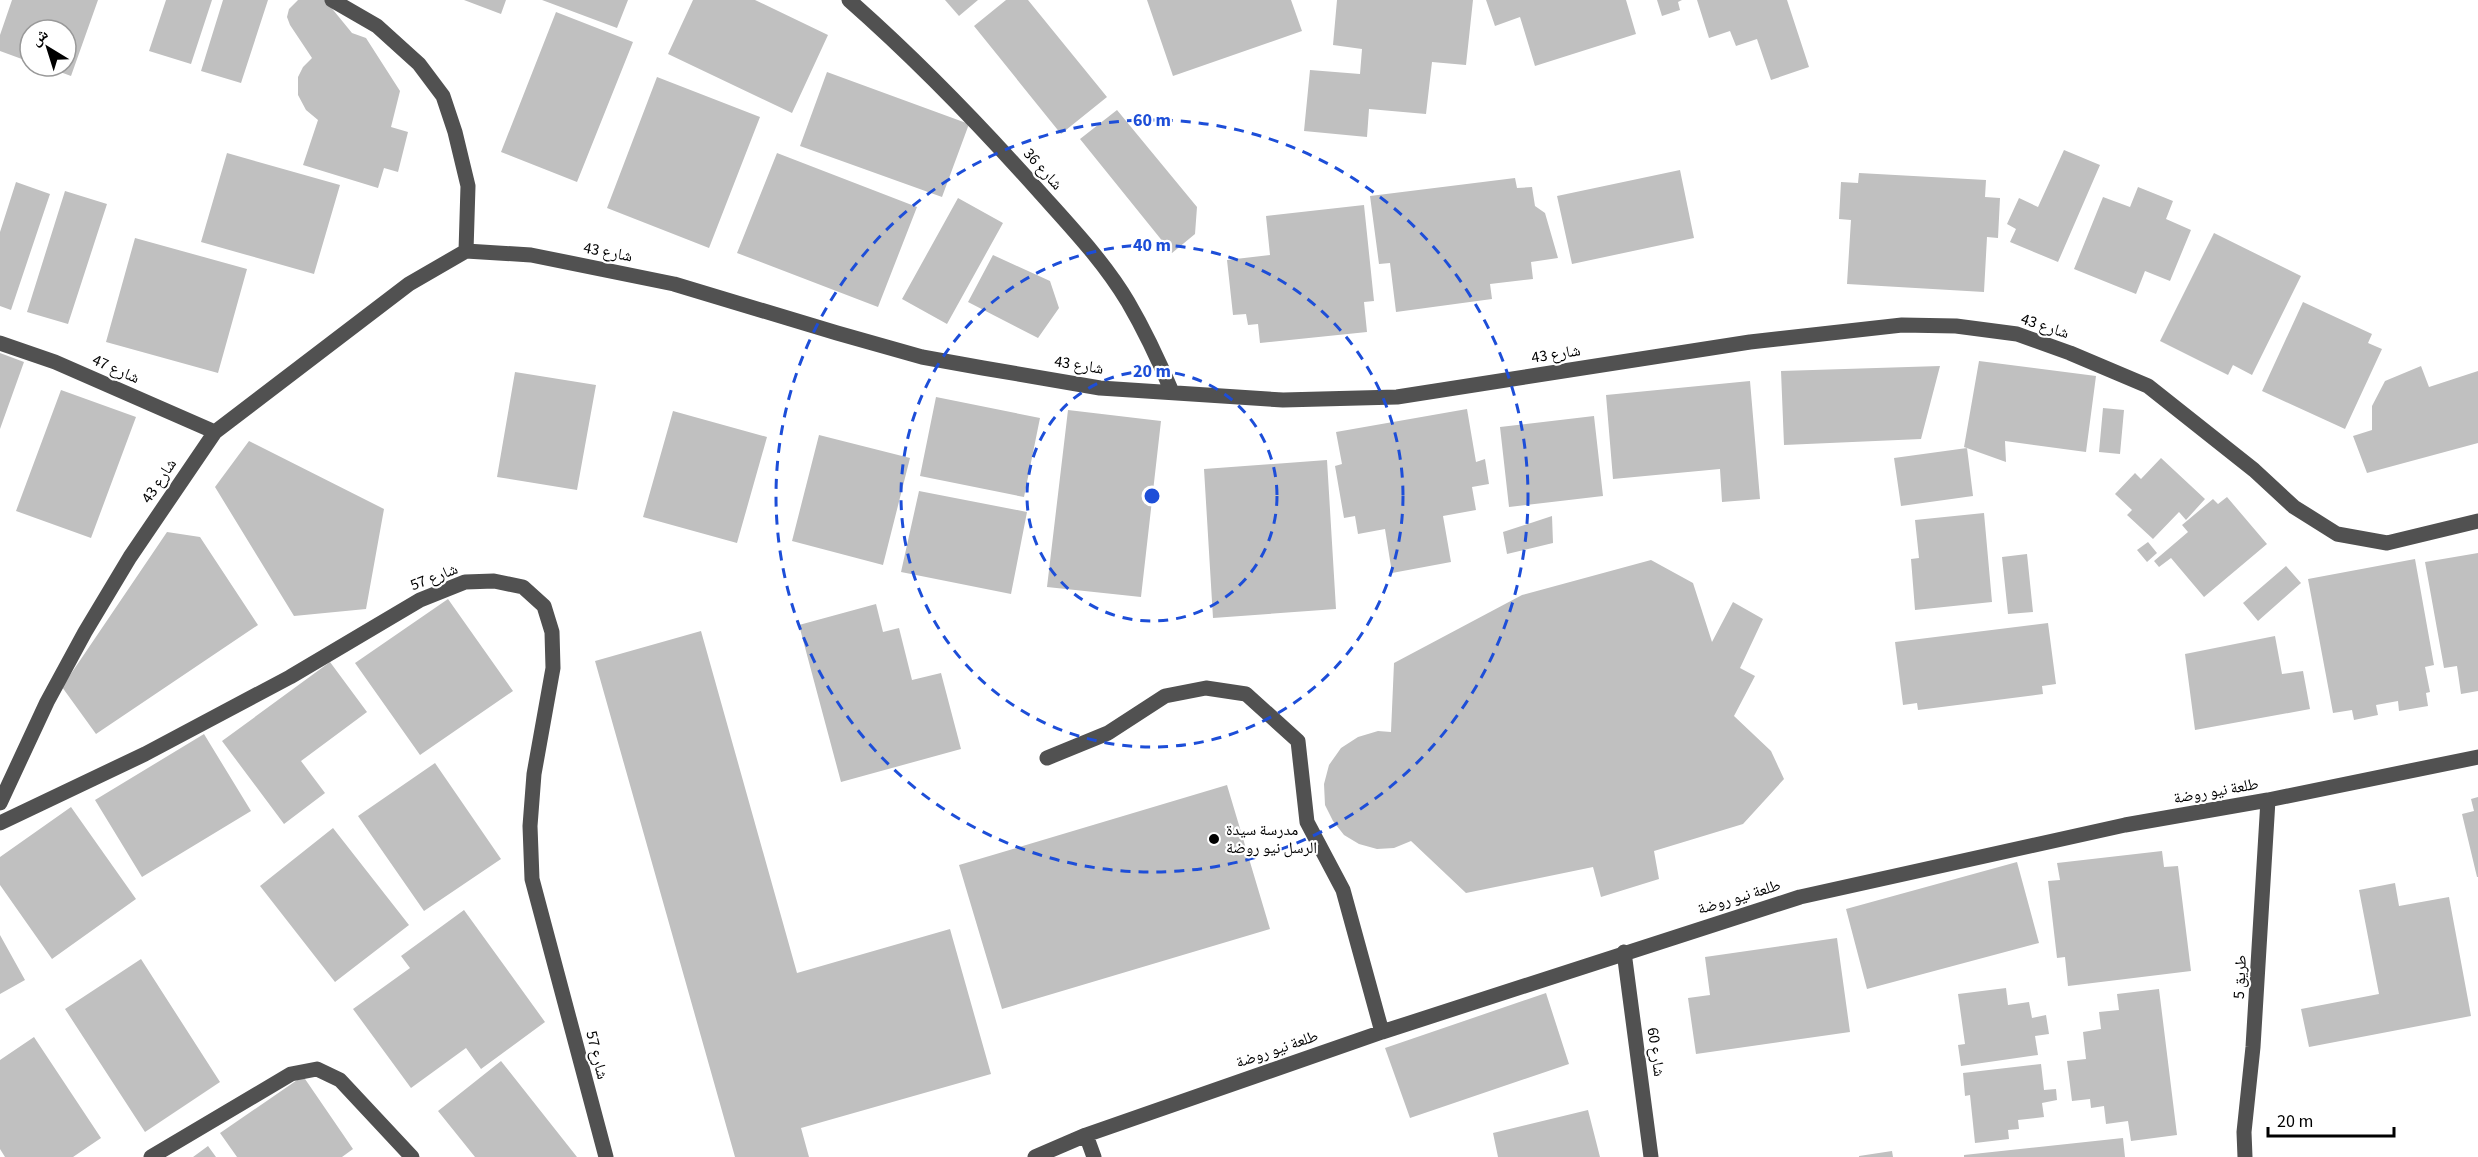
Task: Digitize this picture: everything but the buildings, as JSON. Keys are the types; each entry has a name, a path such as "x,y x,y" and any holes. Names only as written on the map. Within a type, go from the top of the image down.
{"street":[{"path":"332,0 377,26 419,64 443,96 455,132 468,186 466,251"},
{"name":"شارع 36","path":"849,0 914,58 978,123 1094,254 1137,317 1172,392"},
{"name":"شارع 43","path":"2,796 47,702 85,632 130,556 215,432 409,284 466,251 531,255 674,284 922,357 1100,388 1283,400 1397,397 1804,335 1902,325 1956,326 2017,334 2148,386 2254,470 2294,507 2337,534 2387,543 2478,521"},
{"name":"شارع 47","path":"0,343 55,362 215,432"},
{"name":"شارع 57","path":"0,823 146,754 290,677 420,600 465,582 494,581 523,588 544,606 552,632 554,668 534,774 530,826 532,879 606,1157"},
{"path":"1047,758 1108,733 1165,696 1206,688 1246,694 1299,741 1307,822 1343,890 1382,1032"},
{"name":"طلعة نيو روضة","path":"1035,1157 1086,1135 1382,1032 1800,897 2113,828 2268,800 2478,757"},
{"name":"طريق 5","path":"2245,1157 2244,1132 2253,1047 2268,800"},
{"name":"شارع 60","path":"1624,952 1651,1157"},
{"path":"151,1157 291,1074 317,1069 340,1080 411,1157"},
{"path":"1086,1135 1095,1157"}],"place":[{"name":"مدرسة سيدة الرسل نيو روضة","path":"1214,839"}]}
